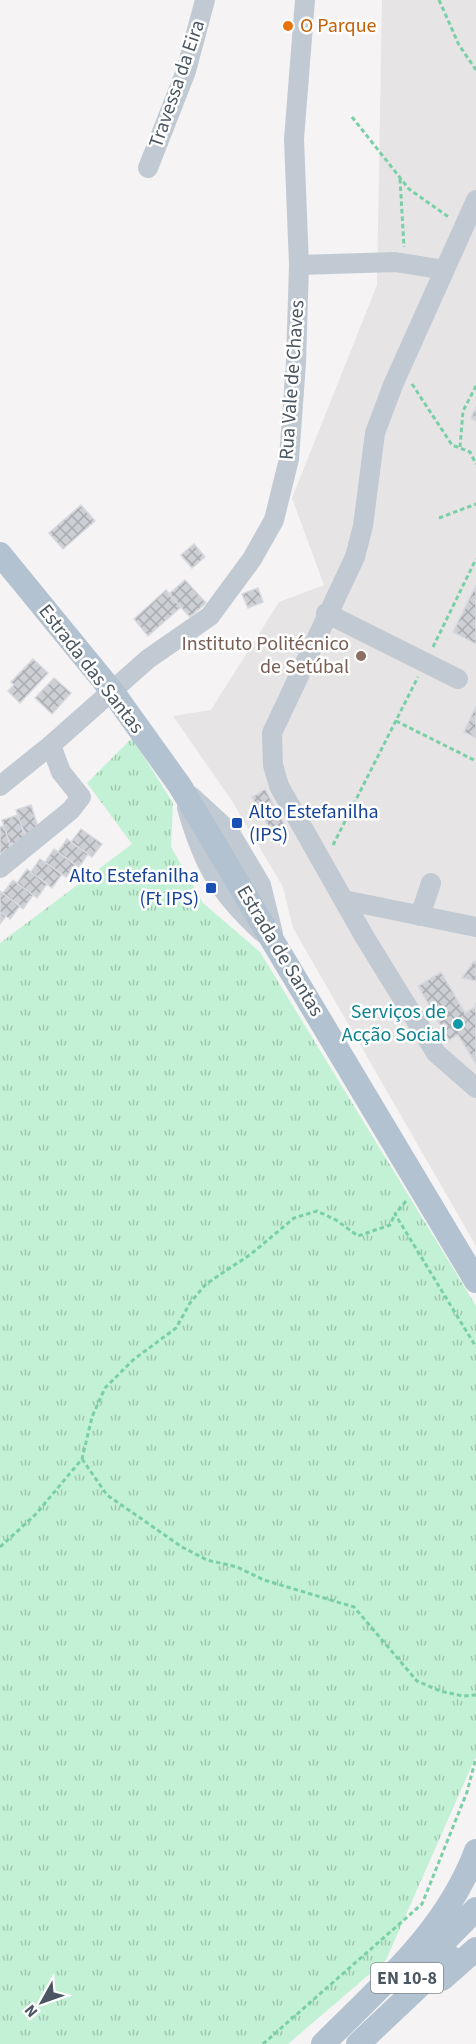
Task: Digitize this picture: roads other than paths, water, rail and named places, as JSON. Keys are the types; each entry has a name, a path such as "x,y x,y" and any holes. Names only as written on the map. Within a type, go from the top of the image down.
{"main road":[{"name":"Estrada das Santas","path":"0,554 112,691 180,786"},
{"name":"Estrada de Santas","path":"180,786 476,1281"},
{"name":"Estrada de Santas","path":"453,1240 476,1271"},
{"path":"323,2044 415,1952 445,1914 476,1851"},
{"name":"EN 10-8","path":"335,2044 383,2002 476,1910"},
{"name":"EN 10-8","path":"358,2044 476,1930"},
{"path":"368,2044 476,1949"}],"street":[{"name":"Travessa da Eira","path":"148,168 186,71 205,0"},
{"name":"Rua Vale de Chaves","path":"0,786 51,745 148,658 210,616 252,559 274,520 289,459 299,265 294,139 305,0"},
{"path":"476,200 401,366 375,433 363,526 355,557 326,613 272,733 273,765 279,786 323,864 441,1060 476,1088"},
{"path":"299,265 405,264 445,270"},
{"path":"326,613 458,679"},
{"path":"0,868 71,810 81,797 61,771 51,745"},
{"path":"420,916 431,883"},
{"path":"344,900 476,927"}],"place":[{"name":"O Parque","path":"288,26"},
{"name":"Instituto Politécnico de Setúbal","path":"361,656"},
{"name":"Alto Estefanilha (IPS)","path":"237,823"},
{"name":"Alto Estefanilha (Ft IPS)","path":"211,888"},
{"name":"Serviços de Acção Social","path":"458,1024"}]}
